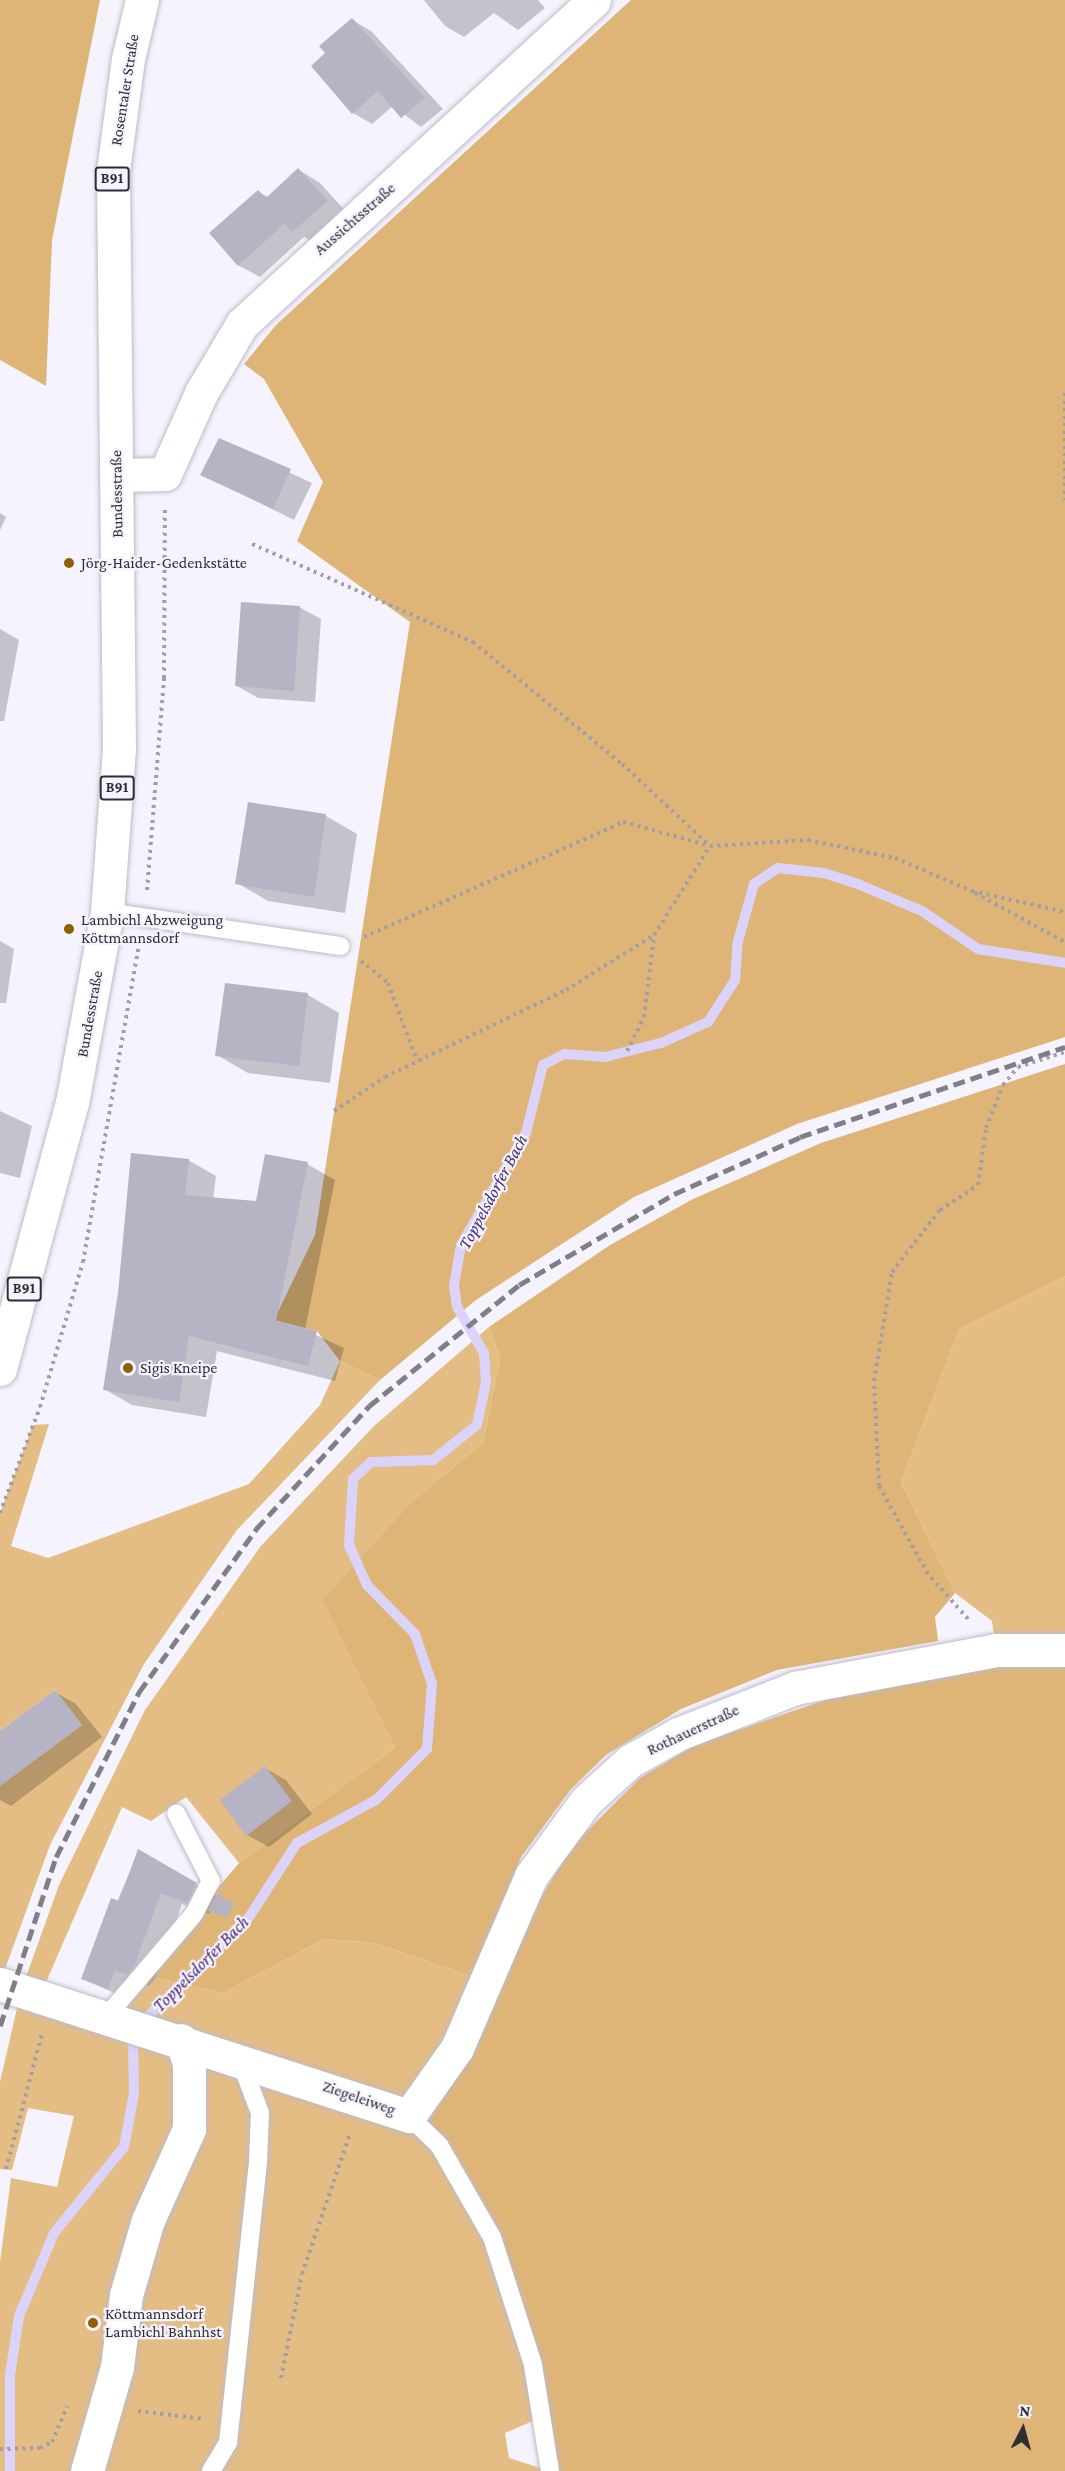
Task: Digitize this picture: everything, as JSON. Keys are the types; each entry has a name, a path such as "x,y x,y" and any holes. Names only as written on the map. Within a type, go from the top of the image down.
{"street":[{"name":"Rosentaler Straße","path":"113,362 113,171 128,59 142,0"},
{"name":"Aussichtsstraße","path":"117,475 165,474 201,393 242,324 594,0"},
{"name":"Bundesstraße","path":"0,1370 72,1103 107,912 119,748 117,475 113,362"},
{"name":"Rothauerstraße","path":"409,2116 457,2048 531,1876 586,1802 630,1761 678,1734 795,1688 996,1650 1065,1650"},
{"name":"Ziegeleiweg","path":"20,1991 181,2040 409,2116"},
{"path":"97,2463 126,2295 148,2220 189,2129 189,2063 181,2040"}],"lane":[{"path":"107,912 341,946"},
{"path":"106,2018 194,1914 212,1881 176,1813"},
{"path":"211,2471 228,2443 260,2113 239,2059"},
{"name":"Ziegeleiweg","path":"409,2116 458,2173 492,2237 532,2365 550,2471"}],"path":[{"path":"1065,393 1065,500"},
{"path":"252,544 473,642 622,764 711,846"},
{"path":"417,1061 388,983 341,946 623,822 711,846 808,840 895,858 972,891 1065,942"},
{"path":"334,1111 417,1061 566,990 654,935 711,846"},
{"path":"972,891 1065,912"},
{"path":"627,1052 644,1017 654,935"},
{"path":"996,1650 927,1575 879,1486 874,1381 892,1272 940,1210 978,1185 986,1128 1004,1085 1018,1066 1065,1052"},
{"path":"6,2169 20,1991"},
{"path":"281,2378 302,2274 365,2100"},
{"path":"0,2449 40,2448 52,2442 71,2397 106,2408 230,2421"}],"shaded area":[{"path":"0,0 100,0 52,240 46,386 0,360"},
{"path":"631,0 1065,0 1065,1037 797,1124 634,1197 476,1300 380,1380 340,1361 317,1331 274,1320 315,1235 410,622 297,541 323,482 264,379 244,364 276,325"},
{"path":"1065,1064 1065,1276 959,1329 901,1482 955,1593 935,1617 938,1641 777,1670 681,1709 606,1755 571,1789 521,1857 474,1977 374,1943 324,1939 223,1993 144,1975 239,1863 395,1748 323,1600 409,1504 483,1443 500,1359 489,1327 610,1245 693,1199 821,1143"},
{"path":"1065,1276 1065,1650 996,1650 992,1621 955,1593 901,1482 959,1329"},
{"path":"489,1327 500,1359 483,1443 409,1504 324,1600 395,1748 239,1863 186,1797 151,1821 122,1807 40,1996 106,2017 144,1975 223,1993 324,1939 374,1943 474,1977 465,2182 542,2417 505,2433 509,2458 550,2471 0,2471 0,2262 11,2178 57,2187 74,2116 28,2108 12,2170 0,2169 0,2082 21,1991 59,1885 145,1710 260,1547 374,1426"},
{"path":"340,1361 380,1380 237,1530 144,1664 50,1845 0,1983 0,1786 82,1725 55,1690 0,1731 0,1513 33,1425 49,1424 11,1546 48,1558 249,1484 320,1405"},
{"path":"1065,1650 1065,2471 550,2471 492,2237 409,2116 572,1846 640,1778 695,1745 860,1688"}],"building":[{"path":"352,18 425,98 401,118 378,91 352,114 311,66 325,53 319,46"},
{"path":"298,168 328,201 292,232 285,223 238,266 209,233 258,190 266,198"},
{"path":"219,438 291,469 273,509 200,475"},
{"path":"241,602 300,606 294,691 235,686"},
{"path":"248,802 326,814 314,897 235,884"},
{"path":"225,983 308,993 299,1066 215,1056"},
{"path":"131,1153 189,1159 185,1195 256,1201 265,1154 308,1162 276,1321 317,1331 308,1366 189,1336 179,1402 103,1390 118,1293"},
{"path":"55,1690 82,1725 0,1786 0,1731"},
{"path":"265,1766 292,1801 246,1836 220,1800"},
{"path":"138,1849 197,1883 187,1903 161,1893 134,1967 127,1975 115,1970 108,1989 81,1979 111,1898 119,1901"},
{"path":"217,1894 234,1904 227,1917 208,1911"}],"waterway":[{"name":"Toppelsdorfer Bach","path":"147,2017 246,1922 297,1843 376,1800 427,1749 432,1684 415,1634 367,1585 349,1545 353,1479 371,1462 433,1460 477,1425 486,1382 484,1353 457,1307 454,1285 461,1245 526,1133 543,1065 565,1054 605,1057 661,1043 708,1022 735,980 738,941 754,884 778,868 824,873 860,885 922,911 978,949 1065,963"},
{"name":"Toppelsdorfer Bach","path":"10,2471 10,2375 19,2316 54,2233 124,2147 134,2093 133,2040"}],"railway":[{"path":"0,2026 56,1857 139,1692 256,1529 369,1406 519,1285 674,1194 800,1137 1065,1047"}],"place":[{"name":"Jörg-Haider-Gedenkstätte","path":"69,563"},
{"name":"Lambichl Abzweigung Köttmannsdorf","path":"69,929"},
{"name":"Sigis Kneipe","path":"128,1368"},
{"name":"Köttmannsdorf Lambichl Bahnhst","path":"93,2323"}]}
